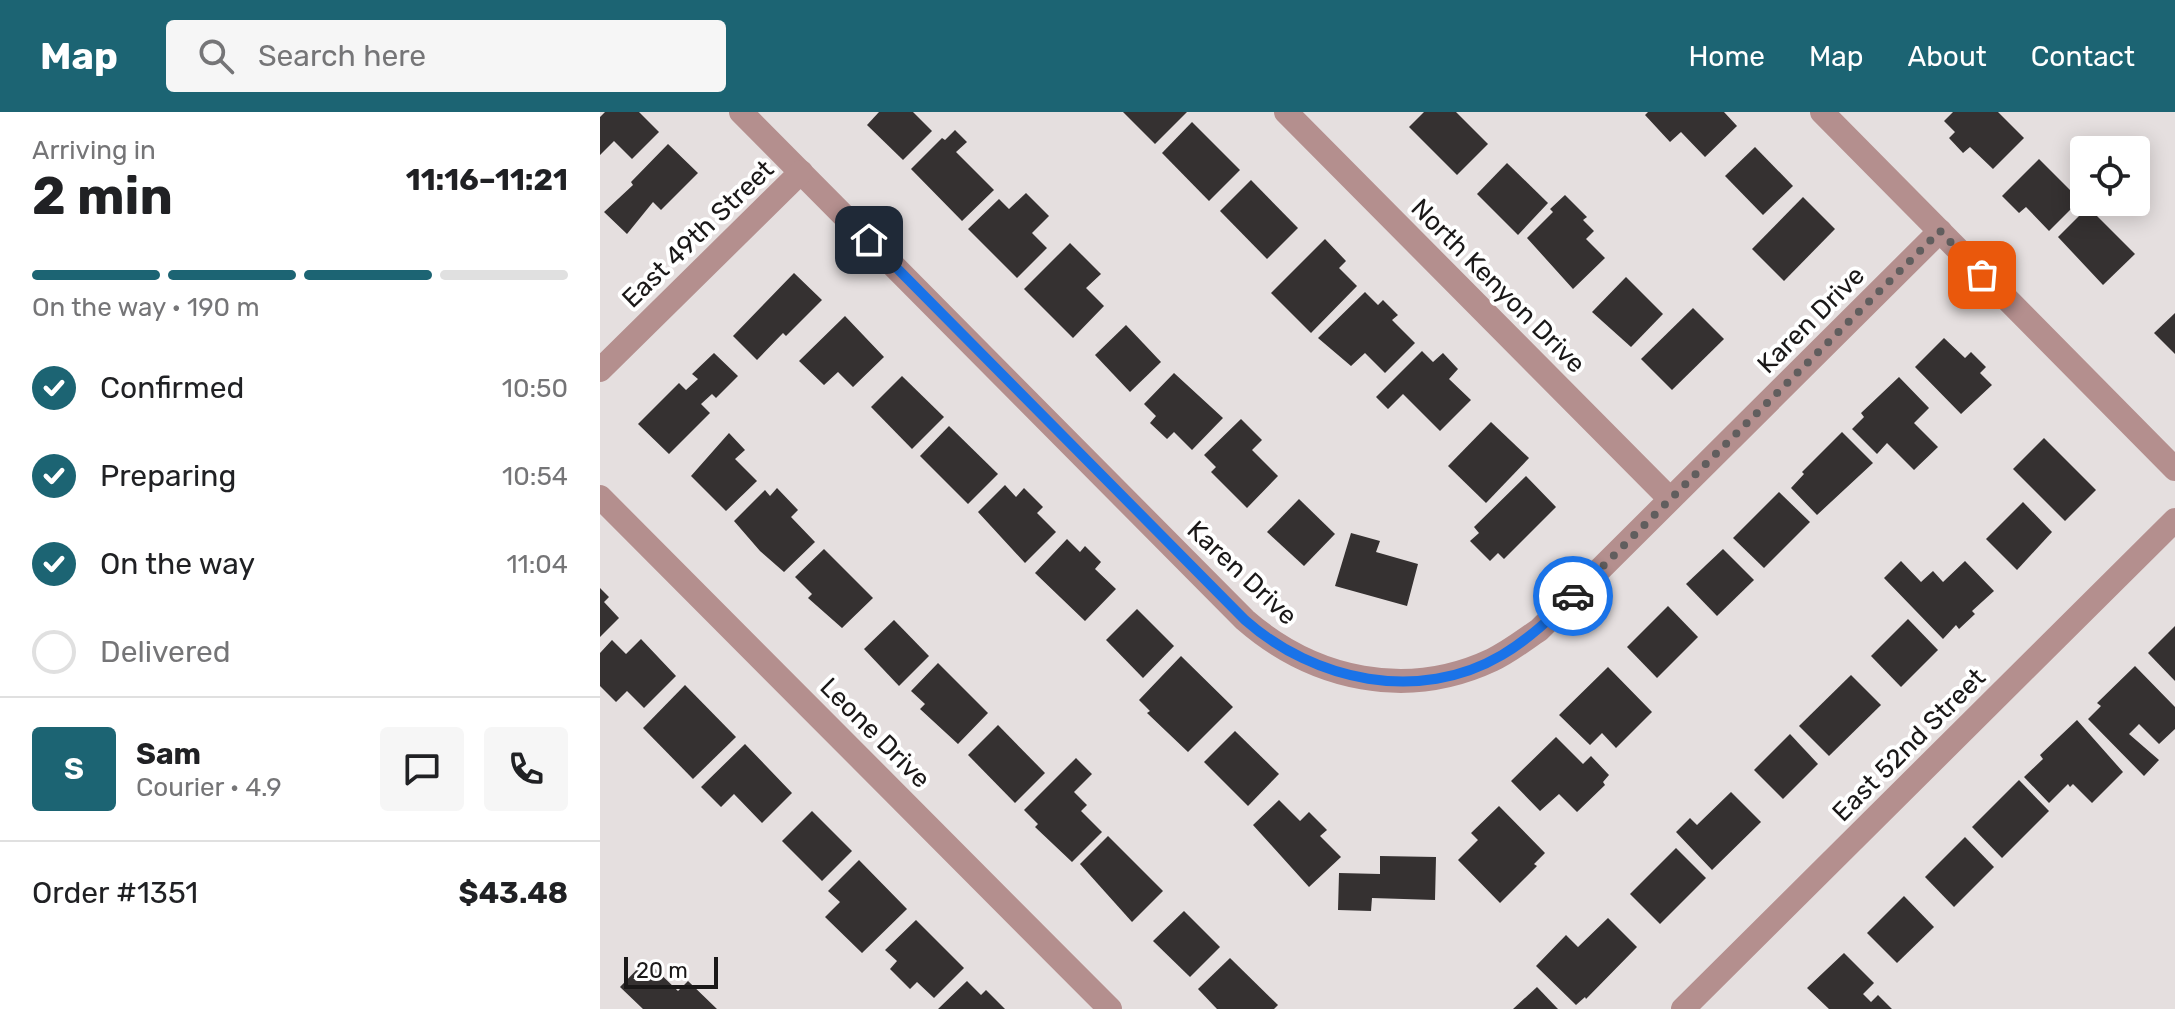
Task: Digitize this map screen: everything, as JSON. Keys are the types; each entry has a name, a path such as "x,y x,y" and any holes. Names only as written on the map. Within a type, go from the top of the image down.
{"street":[{"name":"Karen Drive","path":"741,112 1245,620 1295,657 1323,669 1383,681 1413,681 1459,673 1501,656 1539,630 1940,231"},
{"name":"North Kenyon Drive","path":"1286,112 1670,499"},
{"path":"1822,112 2175,469"},
{"name":"East 49th Street","path":"600,370 801,172"},
{"name":"Leone Drive","path":"600,497 1110,1009"},
{"name":"East 52nd Street","path":"1683,1009 2175,520"}],"building":[{"path":"605,112 639,112 659,132 632,159 614,141 600,155 600,117"},
{"path":"879,112 913,112 932,131 903,160 867,125"},
{"path":"1123,112 1187,112 1155,144"},
{"path":"1424,112 1456,112 1488,144 1457,175 1409,127"},
{"path":"1648,112 1724,112 1737,126 1705,157 1681,132 1670,142 1645,115"},
{"path":"1953,112 1998,112 2024,138 1993,169 1970,147 1963,153 1949,138 1955,132 1944,121"},
{"path":"1192,122 1240,170 1209,201 1162,153"},
{"path":"955,130 967,142 956,152 994,190 962,221 911,169 942,138 945,140"},
{"path":"668,144 698,173 661,210 653,202 627,234 604,212 633,185 631,182"},
{"path":"1755,147 1793,186 1763,215 1725,176"},
{"path":"2039,159 2070,190 2070,210 2049,231 2026,207 2019,213 2002,196"},
{"path":"1507,163 1548,203 1518,235 1477,194"},
{"path":"1251,180 1298,228 1267,259 1220,211"},
{"path":"1026,193 1049,216 1032,233 1047,248 1017,278 968,229 999,199 1009,209"},
{"path":"1565,195 1587,217 1583,220 1594,231 1586,239 1605,258 1573,289 1527,238"},
{"path":"1803,197 1835,229 1784,281 1752,249"},
{"path":"2079,216 2097,216 2135,254 2103,285 2058,237"},
{"path":"1325,239 1346,261 1339,268 1357,286 1311,333 1271,293"},
{"path":"1070,243 1101,274 1086,288 1104,306 1073,338 1024,289"},
{"path":"794,273 822,300 757,360 733,336"},
{"path":"1626,277 1663,314 1631,347 1592,312"},
{"path":"1365,292 1378,305 1383,300 1398,315 1392,320 1415,343 1385,373 1365,353 1351,366 1318,338"},
{"path":"1693,308 1724,339 1672,390 1641,359"},
{"path":"2175,313 2175,354 2154,333"},
{"path":"845,316 884,357 853,387 838,372 824,385 799,361"},
{"path":"1126,325 1161,362 1130,392 1095,355"},
{"path":"1944,338 1965,358 1971,352 1986,367 1980,373 1992,385 1961,414 1915,367"},
{"path":"1422,351 1433,362 1443,353 1458,369 1449,379 1471,400 1440,431 1403,394 1388,409 1376,397"},
{"path":"714,353 738,376 716,398 712,394 701,404 710,413 669,454 638,424 679,383 686,390 698,379 692,374"},
{"path":"1174,373 1223,418 1192,450 1174,432 1167,439 1150,423 1156,416 1144,404"},
{"path":"902,376 944,417 912,449 871,407"},
{"path":"1899,377 1929,408 1914,423 1938,447 1914,470 1887,443 1877,454 1852,429 1864,417 1861,413"},
{"path":"1241,419 1262,440 1252,450 1278,476 1247,508 1211,472 1216,467 1204,455"},
{"path":"1491,422 1529,458 1486,503 1448,466"},
{"path":"949,426 998,474 968,504 920,456"},
{"path":"1842,432 1873,463 1817,515 1791,488 1804,474 1802,472"},
{"path":"729,433 745,450 735,459 757,481 726,511 691,476"},
{"path":"2044,438 2096,490 2065,521 2013,469"},
{"path":"1526,476 1556,507 1504,559 1498,553 1490,561 1470,541 1479,533 1474,527"},
{"path":"1005,485 1016,497 1024,488 1043,507 1037,513 1056,532 1025,563 978,512"},
{"path":"777,488 798,510 791,517 815,542 784,572 760,551 734,521 765,490 770,496"},
{"path":"1779,492 1810,522 1764,568 1733,538"},
{"path":"1299,499 1335,534 1304,566 1267,532"},
{"path":"2023,502 2052,532 2017,570 1986,539"},
{"path":"1351,533 1380,541 1376,552 1418,564 1407,606 1335,586"},
{"path":"1067,539 1080,552 1085,546 1101,562 1095,569 1116,589 1085,621 1035,573"},
{"path":"824,549 873,598 842,628 808,598 812,594 795,577"},
{"path":"1723,549 1754,580 1717,616 1686,584"},
{"path":"1901,561 1921,582 1933,571 1943,582 1965,561 1994,591 1972,611 1975,614 1959,629 1956,625 1943,639 1884,578"},
{"path":"600,588 609,597 604,602 619,618 600,637"},
{"path":"1668,606 1698,637 1657,678 1627,647"},
{"path":"1137,609 1174,646 1143,678 1106,640"},
{"path":"1908,619 1938,650 1901,687 1871,656"},
{"path":"894,620 929,656 899,686 864,649"},
{"path":"2175,626 2175,681 2148,653"},
{"path":"641,639 676,676 644,708 627,691 616,702 600,686 600,653 612,640 626,654"},
{"path":"1181,656 1233,707 1188,752 1147,713 1150,711 1139,700"},
{"path":"938,663 988,713 958,744 920,709 925,704 911,691"},
{"path":"2135,666 2175,707 2175,729 2159,744 2139,724 2129,734 2159,760 2144,776 2088,719 2101,706 2097,703"},
{"path":"1608,667 1652,712 1616,748 1602,733 1590,745 1559,715"},
{"path":"1851,675 1881,705 1829,756 1799,726"},
{"path":"685,685 736,737 693,779 643,728"},
{"path":"2077,720 2123,772 2092,803 2073,784 2070,787 2068,784 2049,803 2024,777 2043,759 2040,755"},
{"path":"998,725 1045,773 1015,803 968,755"},
{"path":"1235,731 1279,774 1248,806 1204,762"},
{"path":"1790,734 1818,764 1783,799 1754,770"},
{"path":"1556,737 1583,764 1591,756 1609,775 1603,782 1605,785 1577,812 1559,794 1540,811 1511,781"},
{"path":"745,744 792,793 762,823 734,794 721,807 701,787"},
{"path":"1076,758 1092,774 1074,792 1087,805 1081,811 1102,832 1072,862 1035,827 1038,824 1024,810"},
{"path":"2019,780 2049,811 2002,858 1972,827"},
{"path":"1731,792 1761,822 1712,870 1676,832 1690,818 1697,825"},
{"path":"1279,800 1300,821 1309,812 1327,830 1320,836 1341,857 1309,887 1253,825"},
{"path":"1499,806 1545,853 1534,864 1537,866 1500,903 1458,860 1478,840 1471,833"},
{"path":"812,811 852,851 822,881 782,841"},
{"path":"1108,836 1163,891 1132,922 1080,864"},
{"path":"1965,837 1994,867 1954,907 1925,877"},
{"path":"1676,848 1706,878 1660,924 1630,894"},
{"path":"1380,856 1436,857 1435,900 1372,898 1371,911 1338,910 1339,873 1380,874"},
{"path":"859,860 907,909 862,953 825,917 840,902 828,891"},
{"path":"1904,896 1934,927 1897,963 1867,933"},
{"path":"1184,911 1220,947 1190,977 1153,941"},
{"path":"1608,918 1637,947 1586,999 1576,1005 1536,966 1566,935 1578,947"},
{"path":"916,920 964,968 934,998 917,982 910,989 890,969 897,961 885,950"},
{"path":"1844,953 1874,983 1863,994 1871,1002 1878,995 1892,1009 1829,1009 1807,988"},
{"path":"1230,958 1278,1005 1274,1009 1217,1009 1198,989"},
{"path":"646,960 678,991 688,981 717,1009 643,1009 620,987"},
{"path":"967,981 981,995 986,990 1005,1009 938,1009"},
{"path":"1537,987 1558,1009 1513,1009"}],"way so far":[{"path":"1573,596 1940,231 1982,275"}],"route":[{"path":"869,240 1245,620 1295,657 1352,677 1398,682 1444,677 1501,656 1539,630 1573,596"}]}
